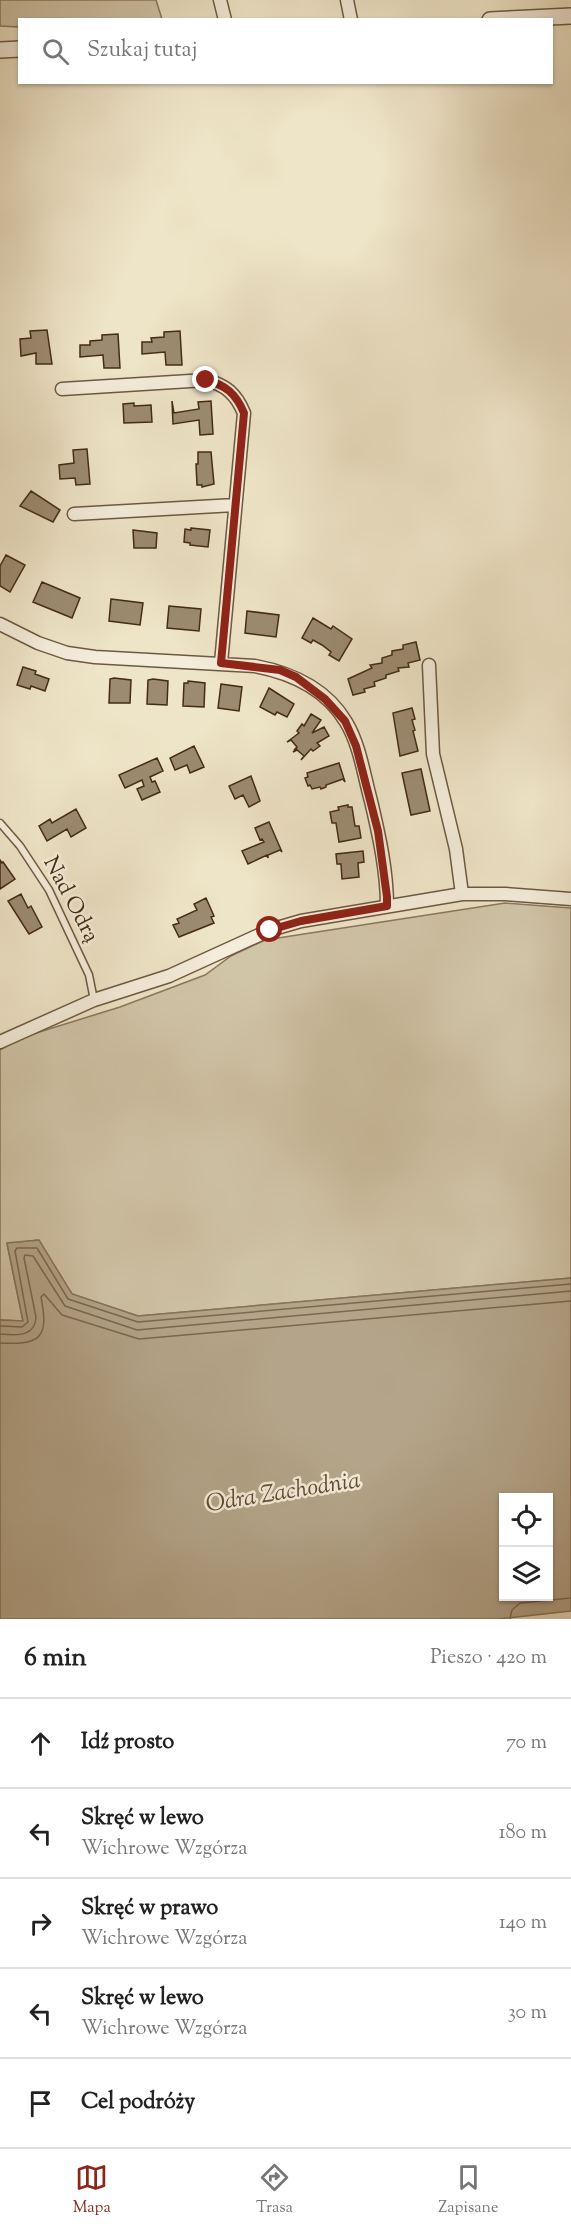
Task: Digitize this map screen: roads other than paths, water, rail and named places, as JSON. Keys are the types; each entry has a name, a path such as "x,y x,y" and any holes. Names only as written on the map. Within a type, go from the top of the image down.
{"street":[{"path":"220,0 224,18"},
{"path":"347,0 351,18"},
{"path":"530,18 571,16"},
{"path":"0,50 18,49"},
{"path":"62,389 206,380 229,389 238,399 244,413 221,663"},
{"path":"74,514 235,505"},
{"path":"0,624 38,643 67,653 106,658 221,663 280,670 296,677 325,699 345,721 356,746 378,831 387,906"},
{"path":"429,665 433,754 456,849 462,894"},
{"path":"0,1042 94,1000 169,976 270,930 301,921 462,894 505,894 571,899"}],"lane":[{"name":"Nad Odrą","path":"0,823 20,846 49,890 88,975 94,1000"}],"water":[{"name":"Odra Zachodnia","path":"39,1240 72,1294 138,1316 571,1278 571,1611 498,1619 0,1619 0,1320 23,1321 7,1243"}]}
